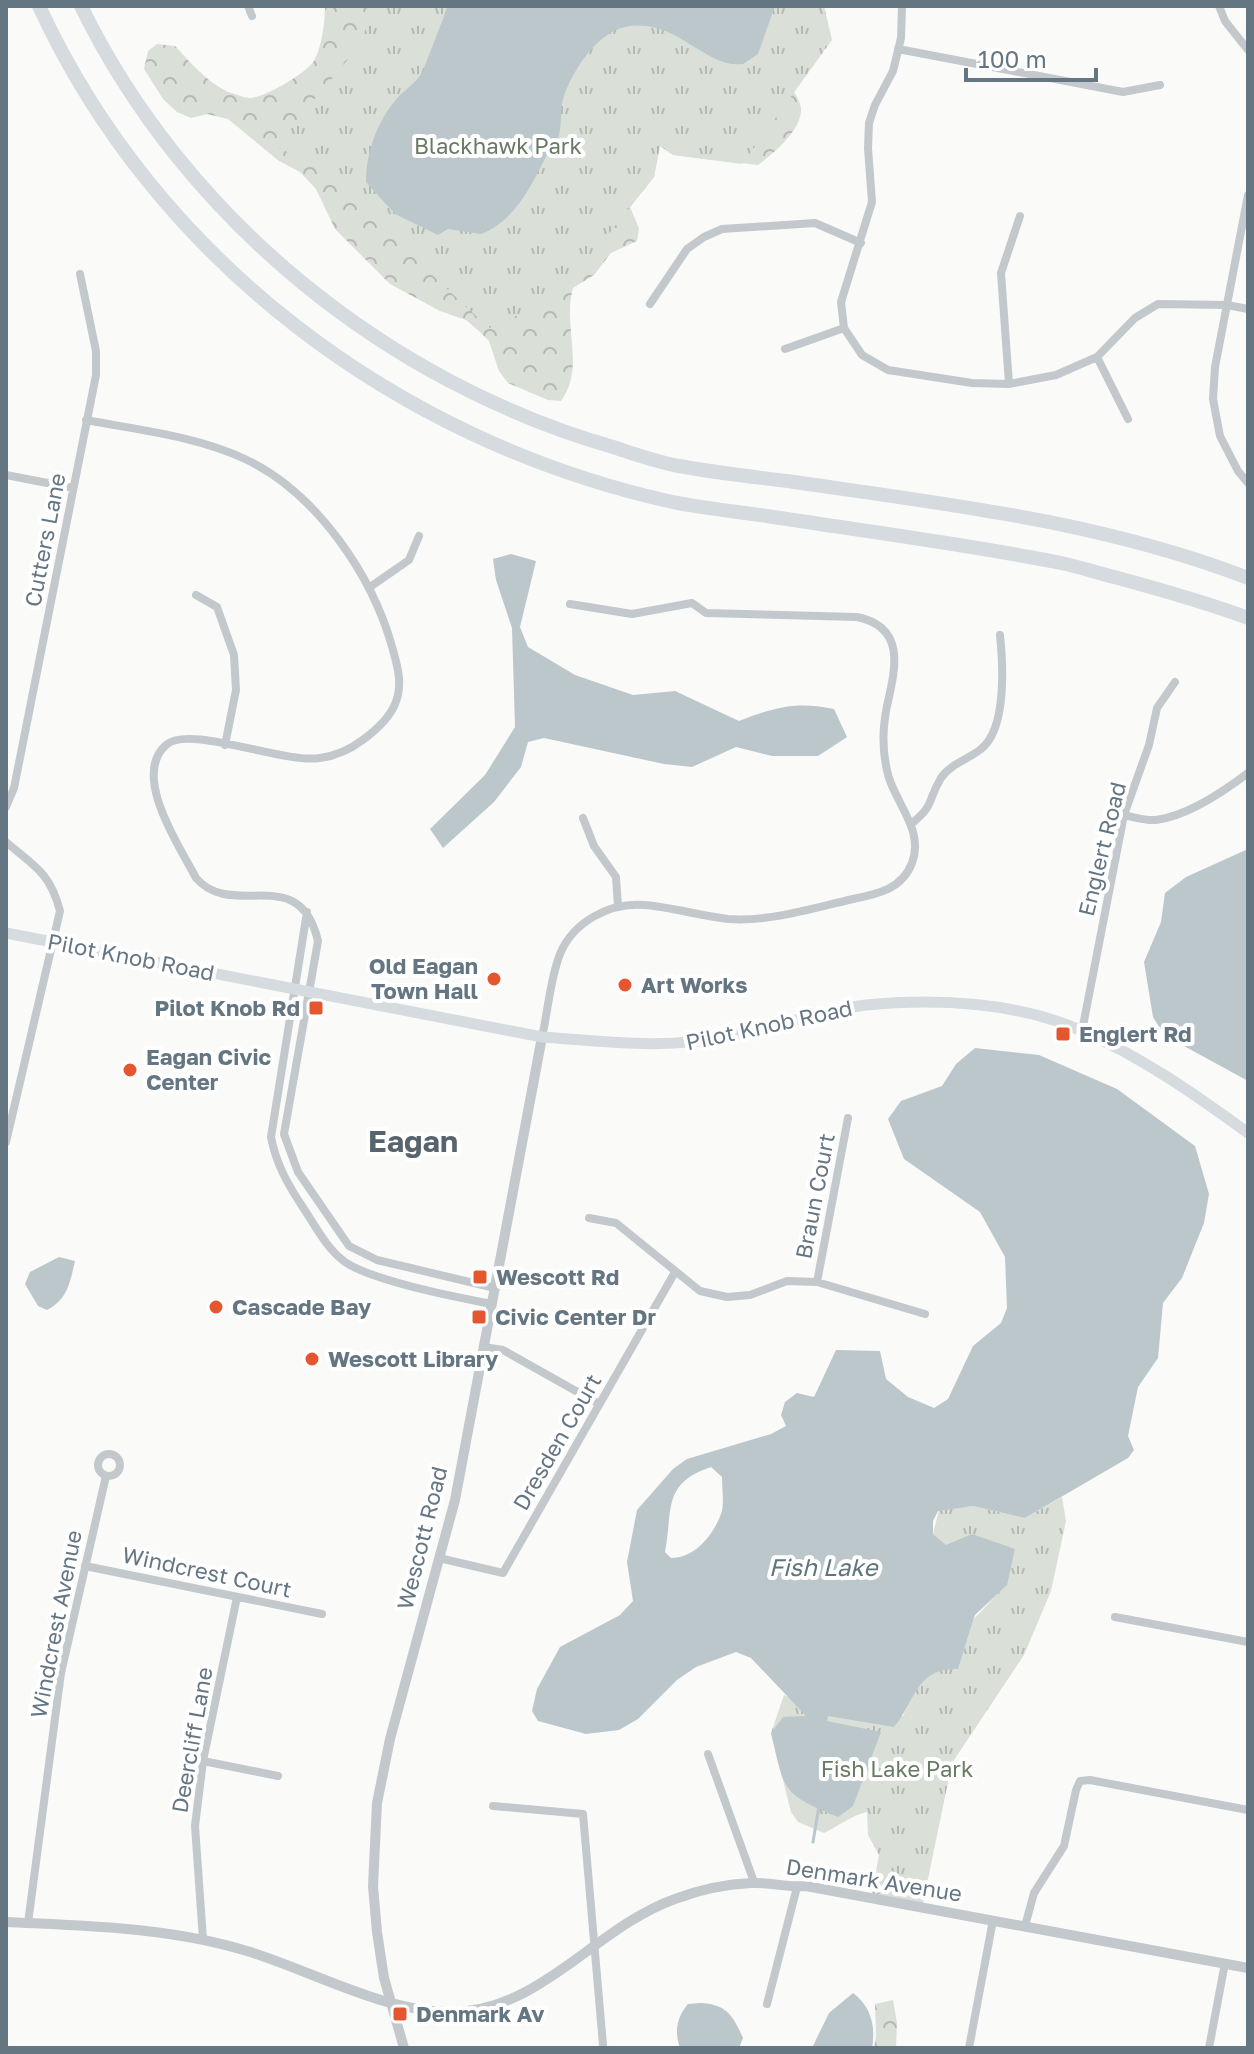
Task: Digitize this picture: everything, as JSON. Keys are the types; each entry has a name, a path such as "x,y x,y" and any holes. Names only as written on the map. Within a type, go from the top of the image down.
{"highway":[{"path":"39,6 51,33 99,115 146,179 198,239 256,294 317,344 397,396 453,426 570,474 669,501 1059,562 1201,601 1248,618"},
{"path":"81,6 134,99 180,160 230,217 286,269 358,326 476,395 589,441 676,466 1009,514 1129,540 1248,578"}],"main road":[{"name":"Pilot Knob Road","path":"6,933 542,1037 617,1045 680,1044 735,1036 852,1008 919,1002 983,1006 1045,1018 1082,1031 1170,1077 1248,1130"}],"street":[{"path":"248,6 252,16"},
{"path":"902,6 901,38 893,71 869,123 872,202 841,302 844,328 862,355 888,370 972,383 1009,384 1056,375 1097,357 1135,318 1158,304 1227,305 1248,309"},
{"path":"1219,6 1225,21 1248,50"},
{"path":"898,49 1123,92 1160,85"},
{"path":"1248,195 1215,367 1213,399 1220,436 1238,471 1248,483"},
{"path":"1009,384 1001,273 1020,216"},
{"path":"650,304 687,249 722,229 815,223 861,243"},
{"name":"Cutters Lane","path":"6,807 14,788 96,375 96,351 80,274"},
{"path":"785,349 844,328"},
{"path":"1097,357 1128,419"},
{"path":"86,420 191,441 245,459 292,488 325,522 370,587 385,622 400,676 396,702 380,727 351,749 319,759 293,758 184,737 167,744 158,756 153,770 158,803 204,888 218,893 285,898 298,903 307,912 318,941 284,1134 298,1172 349,1246 377,1260 495,1288"},
{"path":"6,475 73,488"},
{"path":"370,587 409,560 419,536"},
{"path":"196,595 217,607 234,655 236,690 225,745"},
{"path":"542,1037 560,955 586,922 618,907 646,905 744,919 775,916 877,894 896,885 908,872 916,846 911,824 892,785 884,755 884,724 896,655 883,630 871,621 857,617 706,613 692,603 632,614 570,604"},
{"path":"911,824 928,811 942,777 992,738 1002,677 1000,635"},
{"name":"Englert Road","path":"1082,1031 1124,815 1149,745 1157,708 1175,682"},
{"path":"1124,815 1157,820 1170,816 1209,799 1248,773"},
{"path":"583,818 594,846 616,877 618,907"},
{"path":"6,842 45,875 54,887 60,911 6,1142"},
{"path":"307,912 271,1137 276,1161 325,1241 345,1261 359,1270 492,1304"},
{"name":"Wescott Road","path":"404,2048 384,1978 373,1886 377,1803 390,1739 455,1500 542,1037"},
{"name":"Braun Court","path":"817,1282 848,1118"},
{"path":"589,1218 616,1223 700,1291 727,1297 750,1295 787,1281 817,1282 925,1314"},
{"name":"Dresden Court","path":"439,1558 503,1573 675,1272"},
{"path":"484,1347 503,1350 599,1404"},
{"name":"Windcrest Avenue","path":"28,1923 61,1673 106,1476"},
{"name":"Windcrest Court","path":"85,1566 322,1614"},
{"name":"Deercliff Lane","path":"203,1939 195,1826 203,1761 237,1597"},
{"path":"1115,1617 1248,1642"},
{"path":"708,1754 754,1882"},
{"path":"203,1761 278,1776"},
{"path":"1025,1926 1034,1893 1064,1846 1080,1781 1090,1780 1248,1810"},
{"path":"493,1806 583,1814 603,2045"},
{"name":"Denmark Avenue","path":"6,1922 116,1928 203,1939 248,1951 392,2003 449,2012 496,2006 532,1990 637,1917 673,1899 715,1887 754,1882 806,1886 1248,1968"},
{"path":"767,2004 797,1887"},
{"path":"969,2048 993,1920"},
{"path":"1209,2048 1225,1963"}],"green space":[{"path":"325,6 448,6 525,193 794,92 801,107 800,117 777,150 758,165 673,155 660,146 654,177 630,207 639,228 637,241 611,253 594,275 573,288 570,302 572,374 561,401 548,400 508,383 499,371 489,341 466,320 440,311 390,284 335,229 316,189 300,172 279,161 228,119 207,114 191,118 177,112 163,99 144,69 148,51 157,44 175,46 219,87 245,97 257,97 294,78 314,61 324,26"},
{"name":"Blackhawk Park","path":"374,6 824,6 832,40 742,164 673,155 660,146 654,177 559,296 489,328 314,165 275,146 360,45"},
{"name":"Fish Lake Park","path":"1062,1497 1066,1521 1051,1591 1024,1655 952,1763 923,1903 871,1898 879,1855 868,1835 867,1812 824,1833 798,1822 791,1812 771,1733 784,1695 828,1715 903,1716 917,1689 929,1676 937,1671 958,1668 974,1619 1003,1588 1015,1549 946,1546 933,1534 939,1510 973,1506 1025,1518"},
{"path":"893,2000 897,2023 896,2048 874,2048 875,2004"}],"water":[{"path":"448,6 775,6 758,54 743,64 715,59 659,29 625,27 604,37 586,56 572,78 563,99 560,130 555,144 514,210 494,228 481,234 448,229 438,235 395,214 366,182 371,147 380,125 392,104 422,73"},
{"path":"511,554 536,561 520,627 528,647 575,675 633,695 675,691 739,721 786,707 834,709 847,737 818,756 772,756 736,747 692,767 664,764 544,738 528,742 521,767 494,802 443,848 430,829 485,775 515,727 512,628 496,580 493,559"},
{"path":"1248,849 1248,1081 1164,1035 1153,1017 1144,962 1161,922 1165,893 1186,877"},
{"name":"Fish Lake","path":"975,1048 1039,1055 1117,1089 1195,1146 1209,1194 1204,1223 1182,1278 1163,1303 1158,1358 1138,1387 1128,1436 1134,1450 1128,1458 1025,1518 973,1506 938,1511 933,1521 933,1534 946,1545 972,1534 1015,1549 1007,1585 975,1615 958,1669 944,1670 925,1680 894,1727 828,1716 827,1721 881,1732 853,1806 838,1817 805,1802 788,1788 771,1733 783,1717 806,1716 751,1658 736,1652 696,1667 677,1680 638,1719 619,1730 586,1734 538,1721 532,1711 537,1689 560,1647 620,1615 633,1601 627,1562 637,1510 673,1469 687,1459 771,1434 786,1426 781,1415 785,1402 797,1393 814,1397 836,1350 880,1351 886,1379 908,1397 934,1408 948,1399 973,1346 1001,1323 1007,1308 1005,1257 980,1212 904,1159 888,1119 901,1101 942,1086 956,1064","holes":["711,1467 722,1477 723,1507 715,1528 689,1554 671,1558 665,1552 670,1511 677,1490 684,1481"]},
{"path":"59,1257 75,1261 64,1295 47,1310 38,1306 25,1284 30,1272"},
{"path":"853,1993 864,2004 871,2018 872,2048 812,2048 829,2013"},
{"path":"700,2003 728,2012 743,2038 739,2048 680,2048 677,2030 681,2014 688,2004"}],"waterway":[{"path":"813,1842 819,1806"}],"place":[{"name":"Old Eagan Town Hall","path":"494,979"},
{"name":"Art Works","path":"625,985"},
{"name":"Pilot Knob Rd","path":"316,1008"},
{"name":"Englert Rd","path":"1063,1034"},
{"name":"Eagan Civic Center","path":"130,1070"},
{"name":"Wescott Rd","path":"480,1277"},
{"name":"Cascade Bay","path":"216,1307"},
{"name":"Civic Center Dr","path":"479,1317"},
{"name":"Wescott Library","path":"312,1359"},
{"name":"Denmark Av","path":"400,2014"}],"district":[{"name":"Eagan","path":"413,1142"}]}
